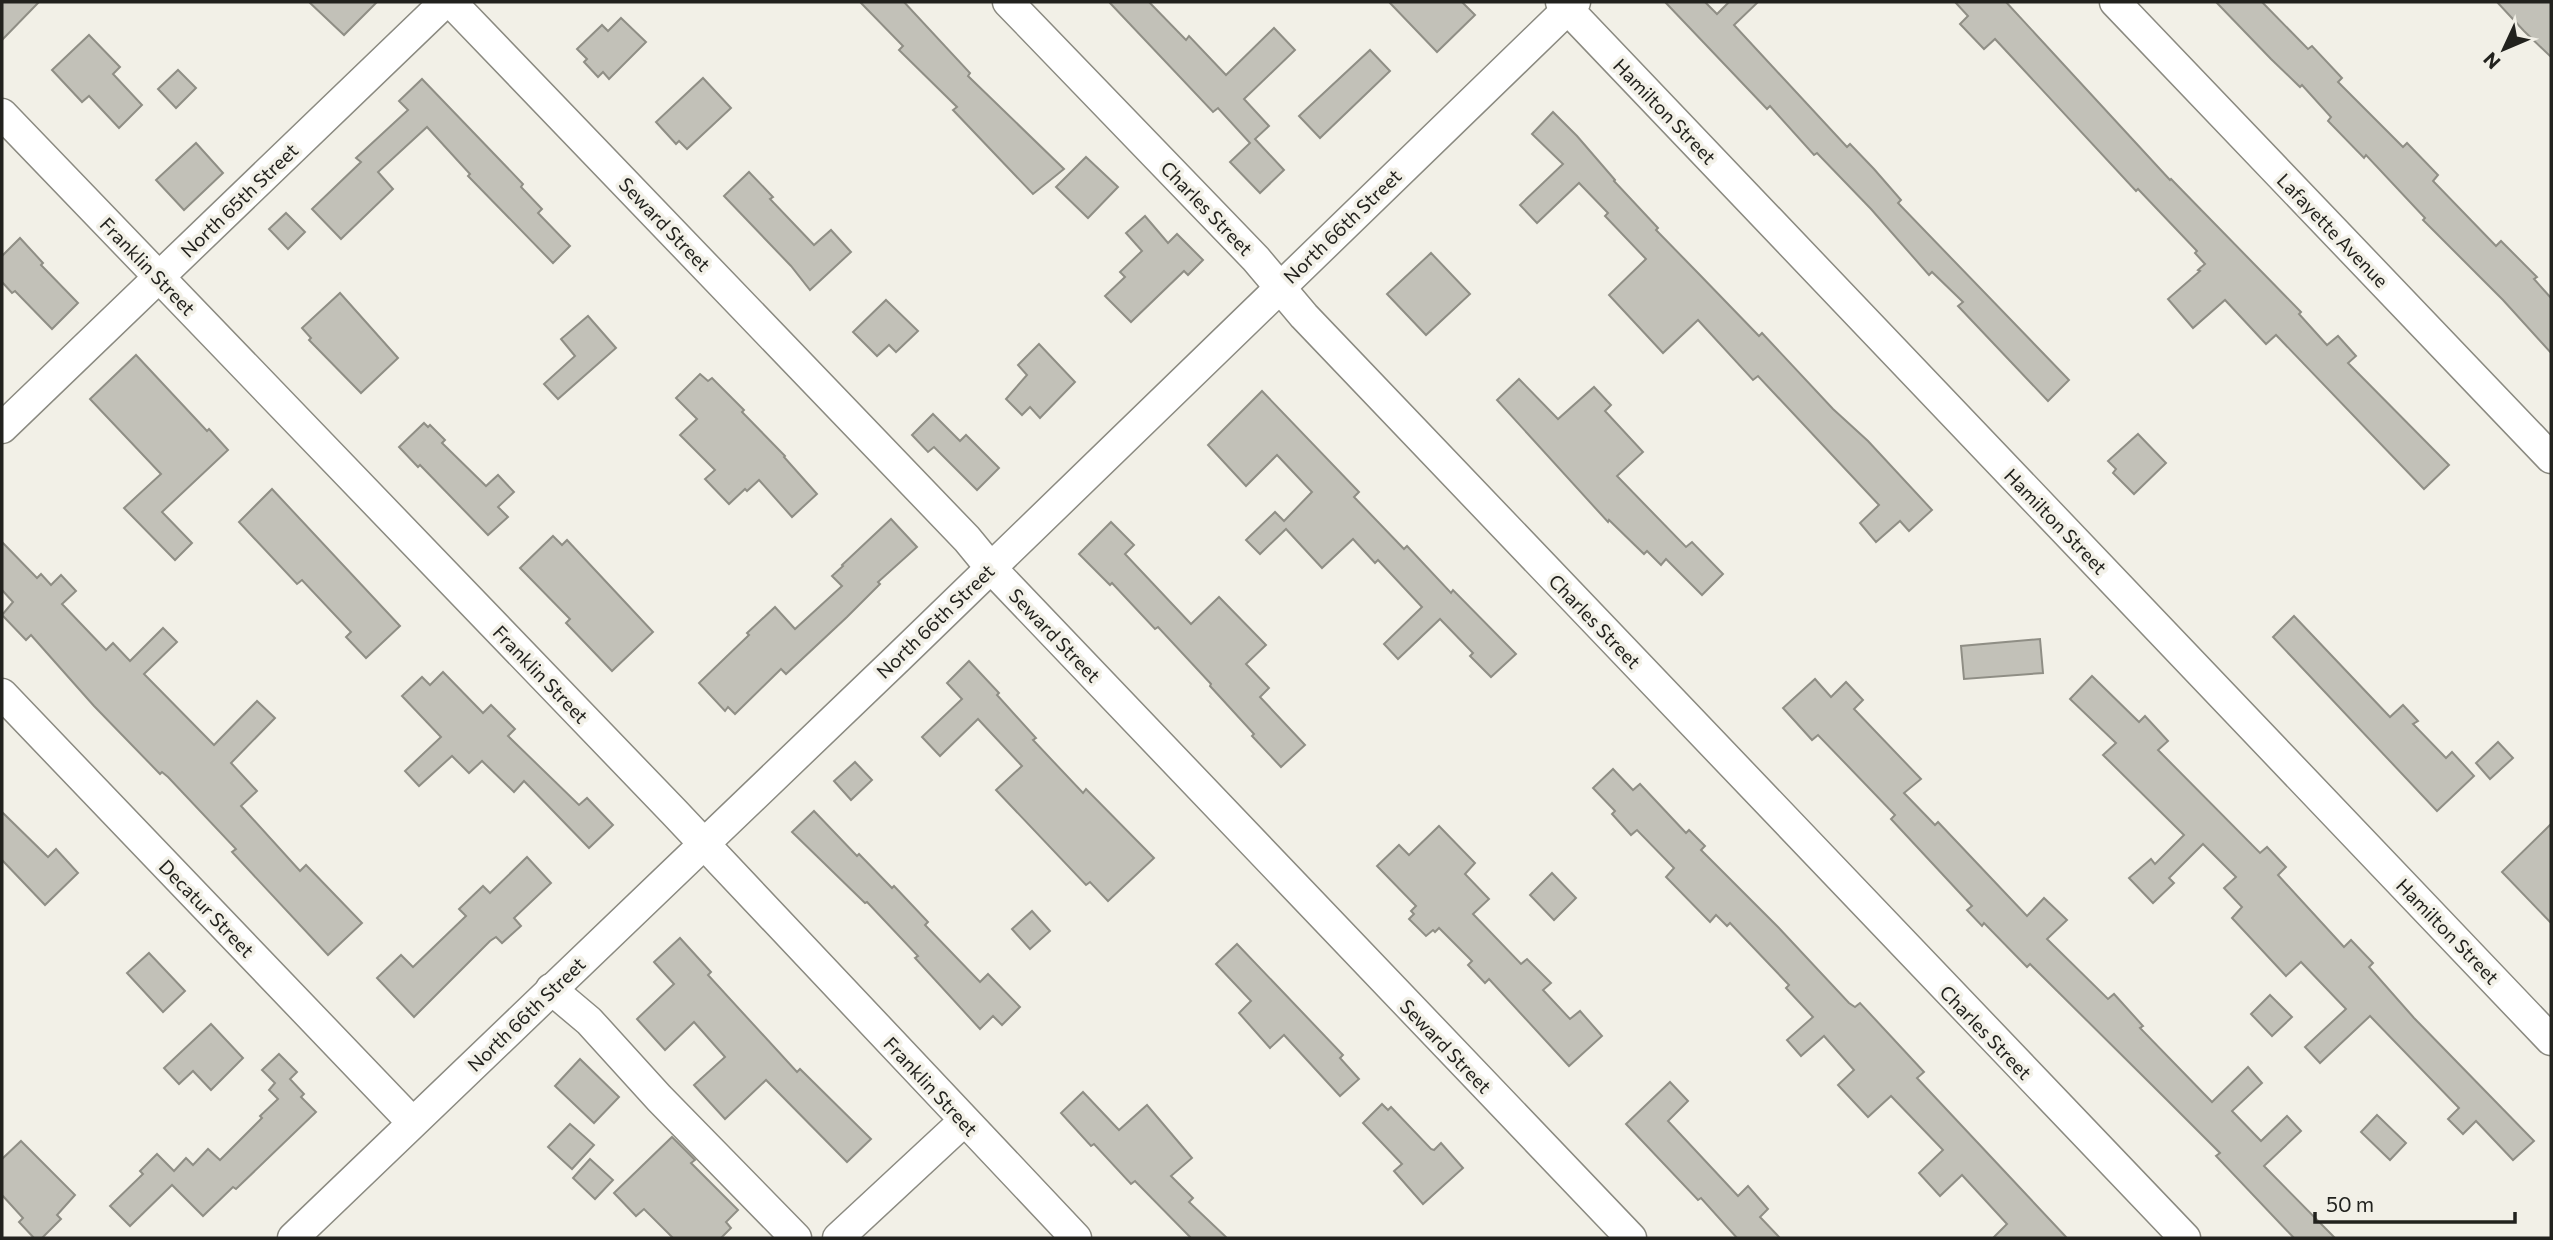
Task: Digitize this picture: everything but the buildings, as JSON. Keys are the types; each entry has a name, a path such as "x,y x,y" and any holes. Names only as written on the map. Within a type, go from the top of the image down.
{"street":[{"name":"North 65th Street","path":"2,428 445,2"},
{"name":"Seward Street","path":"451,2 958,529 990,566 1631,1238"},
{"name":"Charles Street","path":"1008,2 1256,260 1304,316 2185,1238"},
{"name":"Lafayette Avenue","path":"2115,2 2551,458"},
{"name":"North 66th Street","path":"293,1238 899,657 1568,4"},
{"name":"Hamilton Street","path":"1568,4 2551,1040"},
{"name":"Franklin Street","path":"2,114 674,812 1076,1238"},
{"name":"Decatur Street","path":"2,694 412,1122"},
{"path":"551,989 589,1021 659,1098 796,1238"},
{"path":"838,1238 964,1121"}]}
